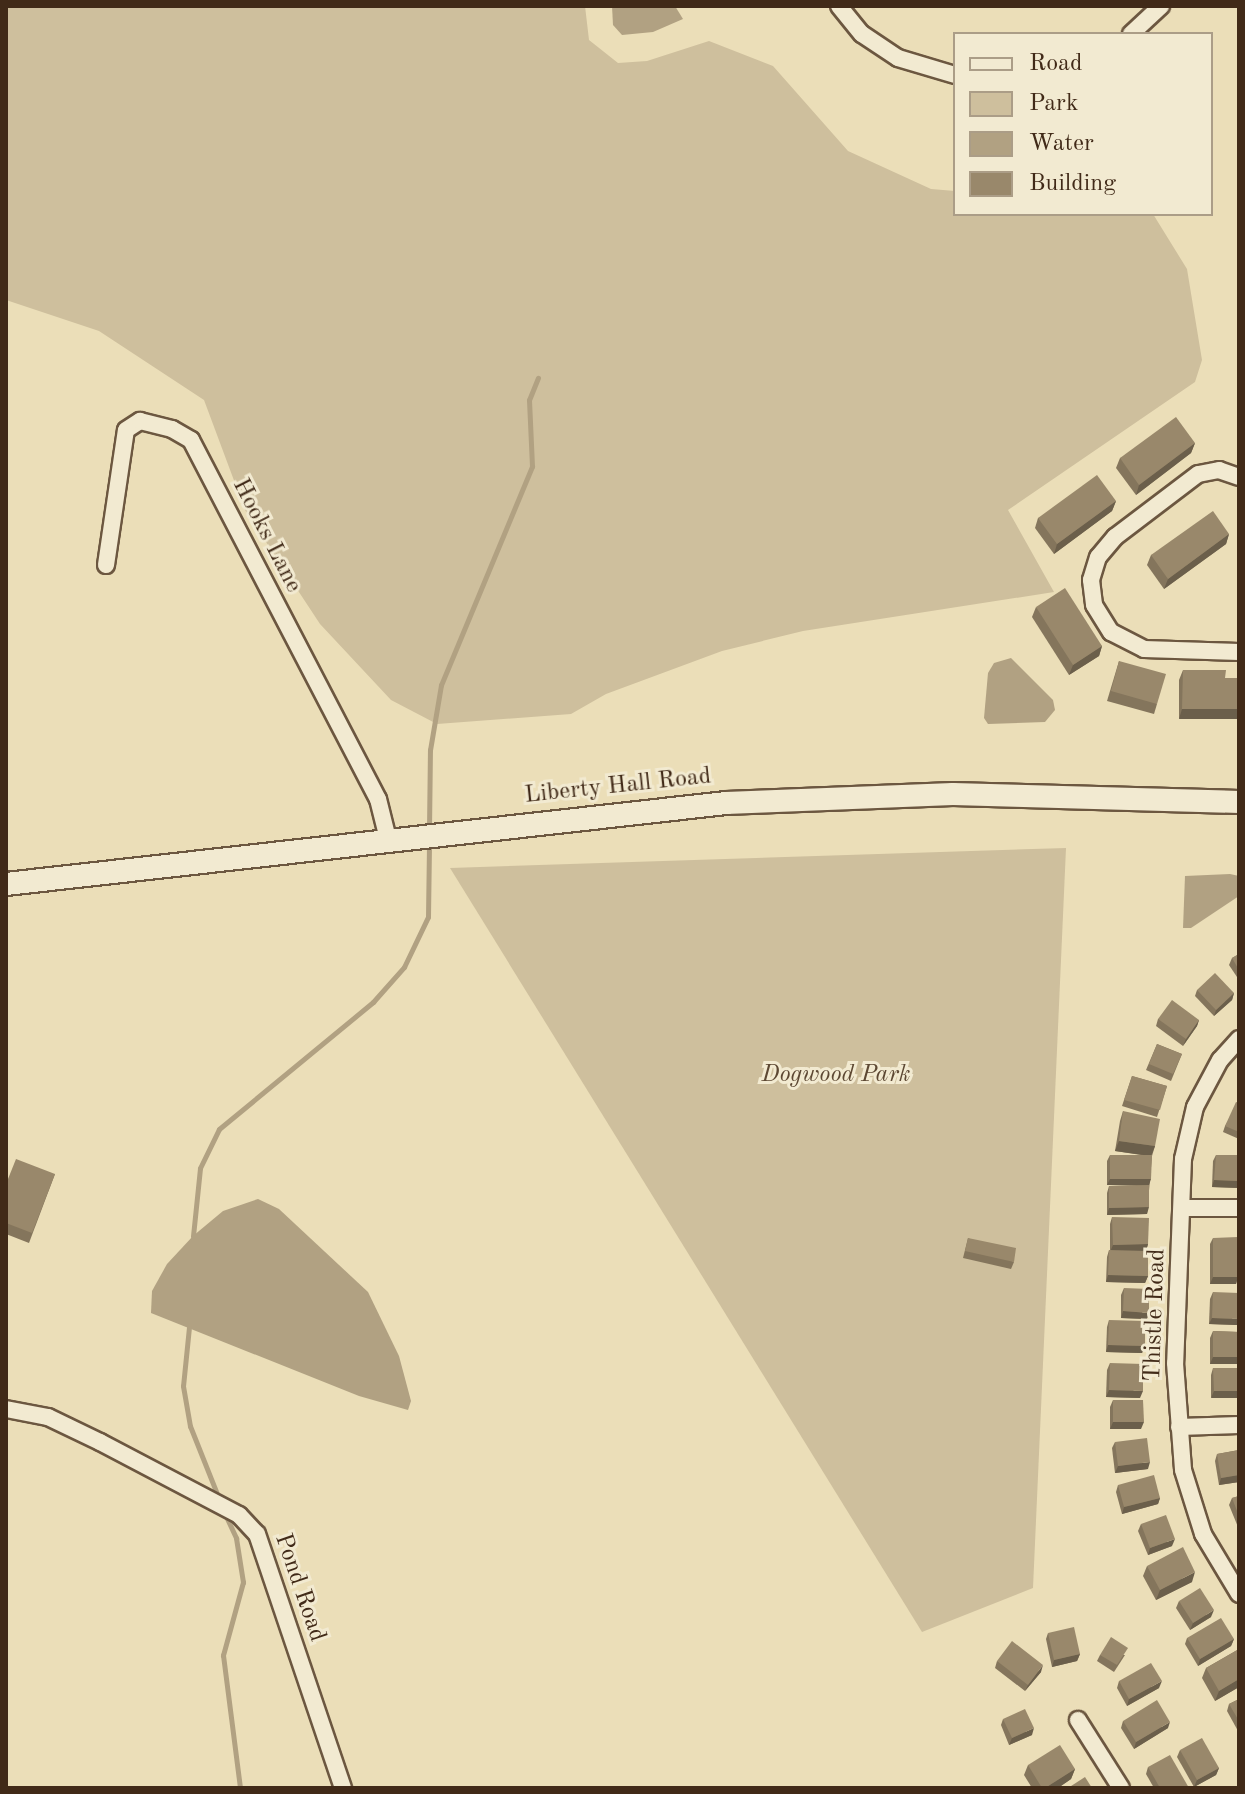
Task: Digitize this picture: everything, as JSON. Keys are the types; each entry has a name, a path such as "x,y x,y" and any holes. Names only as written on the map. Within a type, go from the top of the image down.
{"main road":[{"name":"Liberty Hall Road","path":"6,884 726,803 833,797 1066,795 1239,802"}],"street":[{"path":"839,6 862,34 898,58 953,74"},
{"path":"1133,32 1161,6"},
{"name":"Hooks Lane","path":"106,565 126,430 140,421 172,429 191,440 378,799 388,839"},
{"path":"1239,477 1219,470 1198,474 1115,537 1098,557 1091,580 1094,605 1111,632 1144,649 1239,652"},
{"name":"Thistle Road","path":"1239,1039 1220,1060 1195,1107 1183,1159 1184,1208 1175,1363 1183,1470 1203,1534 1239,1594"},
{"path":"1184,1208 1239,1208"},
{"name":"Pond Road","path":"6,1409 48,1417 100,1442 239,1515 257,1534 343,1788"},
{"path":"1179,1427 1239,1425"},
{"path":"1078,1720 1121,1788"}],"green space":[{"path":"6,6 585,6 589,40 618,63 647,61 709,41 773,66 848,151 931,189 953,191 953,216 1154,216 1187,269 1202,360 1195,382 1008,510 1054,592 803,631 722,651 606,694 571,714 437,724 391,700 320,624 245,510 204,400 99,331 6,300"},
{"name":"Dogwood Park","path":"1066,848 1033,1588 922,1632 450,868"}],"water":[{"path":"612,6 675,6 683,19 653,32 622,35 613,25"},
{"path":"1011,658 1053,700 1055,710 1045,722 988,724 984,718 988,673 994,663"},
{"path":"1185,876 1239,876 1239,896 1191,928 1183,928"},
{"path":"258,1199 279,1209 368,1292 399,1356 411,1401 408,1410 359,1396 151,1313 152,1291 167,1264 193,1236 223,1211"}],"building":[{"path":"1176,417 1195,443 1139,485 1120,458"},
{"path":"1097,475 1116,501 1057,544 1038,518"},
{"path":"1213,511 1229,534 1168,579 1151,555"},
{"path":"1065,588 1102,646 1073,665 1036,607"},
{"path":"1119,661 1166,674 1157,704 1111,691"},
{"path":"1183,670 1226,670 1225,678 1239,678 1239,709 1182,709"},
{"path":"1239,954 1239,970 1232,958"},
{"path":"1215,973 1234,993 1216,1010 1197,990"},
{"path":"1172,1000 1199,1020 1186,1039 1158,1019"},
{"path":"1157,1044 1182,1054 1173,1074 1149,1064"},
{"path":"1132,1076 1167,1086 1160,1110 1124,1100"},
{"path":"1236,1102 1239,1103 1239,1132 1225,1126"},
{"path":"1123,1111 1160,1119 1155,1146 1119,1141"},
{"path":"1110,1155 1152,1155 1151,1179 1110,1179"},
{"path":"1216,1155 1239,1155 1239,1181 1214,1180"},
{"path":"16,1159 55,1174 32,1233 6,1223 6,1184"},
{"path":"1149,1185 1149,1207 1109,1208 1109,1186"},
{"path":"1112,1217 1149,1218 1148,1244 1113,1245"},
{"path":"1238,1237 1238,1277 1213,1277 1213,1238"},
{"path":"968,1238 1016,1248 1014,1262 965,1251"},
{"path":"1109,1250 1148,1251 1148,1276 1108,1275"},
{"path":"1124,1288 1149,1289 1149,1313 1123,1311"},
{"path":"1213,1292 1239,1293 1239,1319 1212,1318"},
{"path":"1109,1320 1145,1321 1145,1346 1108,1345"},
{"path":"1213,1331 1239,1332 1239,1357 1213,1357"},
{"path":"1110,1363 1143,1364 1143,1391 1109,1390"},
{"path":"1213,1368 1239,1368 1239,1391 1214,1391"},
{"path":"1113,1400 1143,1400 1144,1422 1113,1422"},
{"path":"1147,1438 1150,1462 1118,1466 1115,1442"},
{"path":"1239,1450 1239,1475 1221,1478 1217,1454"},
{"path":"1154,1475 1160,1498 1124,1507 1118,1485"},
{"path":"1239,1496 1239,1516 1232,1498"},
{"path":"1166,1515 1175,1539 1150,1548 1141,1524"},
{"path":"1183,1547 1195,1572 1160,1590 1147,1566"},
{"path":"1200,1588 1214,1610 1193,1623 1179,1601"},
{"path":"1221,1618 1234,1639 1200,1659 1187,1638"},
{"path":"1074,1627 1080,1654 1054,1660 1048,1633"},
{"path":"1111,1637 1128,1648 1117,1665 1100,1655"},
{"path":"1012,1641 1043,1665 1028,1685 997,1661"},
{"path":"1239,1649 1239,1679 1219,1691 1206,1668"},
{"path":"1151,1663 1162,1681 1129,1699 1119,1681"},
{"path":"1239,1699 1239,1721 1229,1704"},
{"path":"1157,1700 1170,1722 1136,1742 1123,1721"},
{"path":"1025,1709 1034,1728 1012,1738 1003,1719"},
{"path":"1202,1738 1219,1768 1197,1780 1180,1750"},
{"path":"1060,1745 1075,1769 1042,1788 1028,1765"},
{"path":"1170,1755 1189,1788 1160,1788 1148,1767"},
{"path":"1085,1777 1092,1788 1068,1788"}],"waterway":[{"path":"429,829 430,750 441,685 532,466 529,400 538,378"},
{"path":"193,1236 200,1168 219,1129 373,1002 404,967 428,917 429,843"},
{"path":"189,1327 183,1386 190,1426 219,1499"},
{"path":"224,1512 236,1538 243,1582 223,1655 240,1788"}]}
